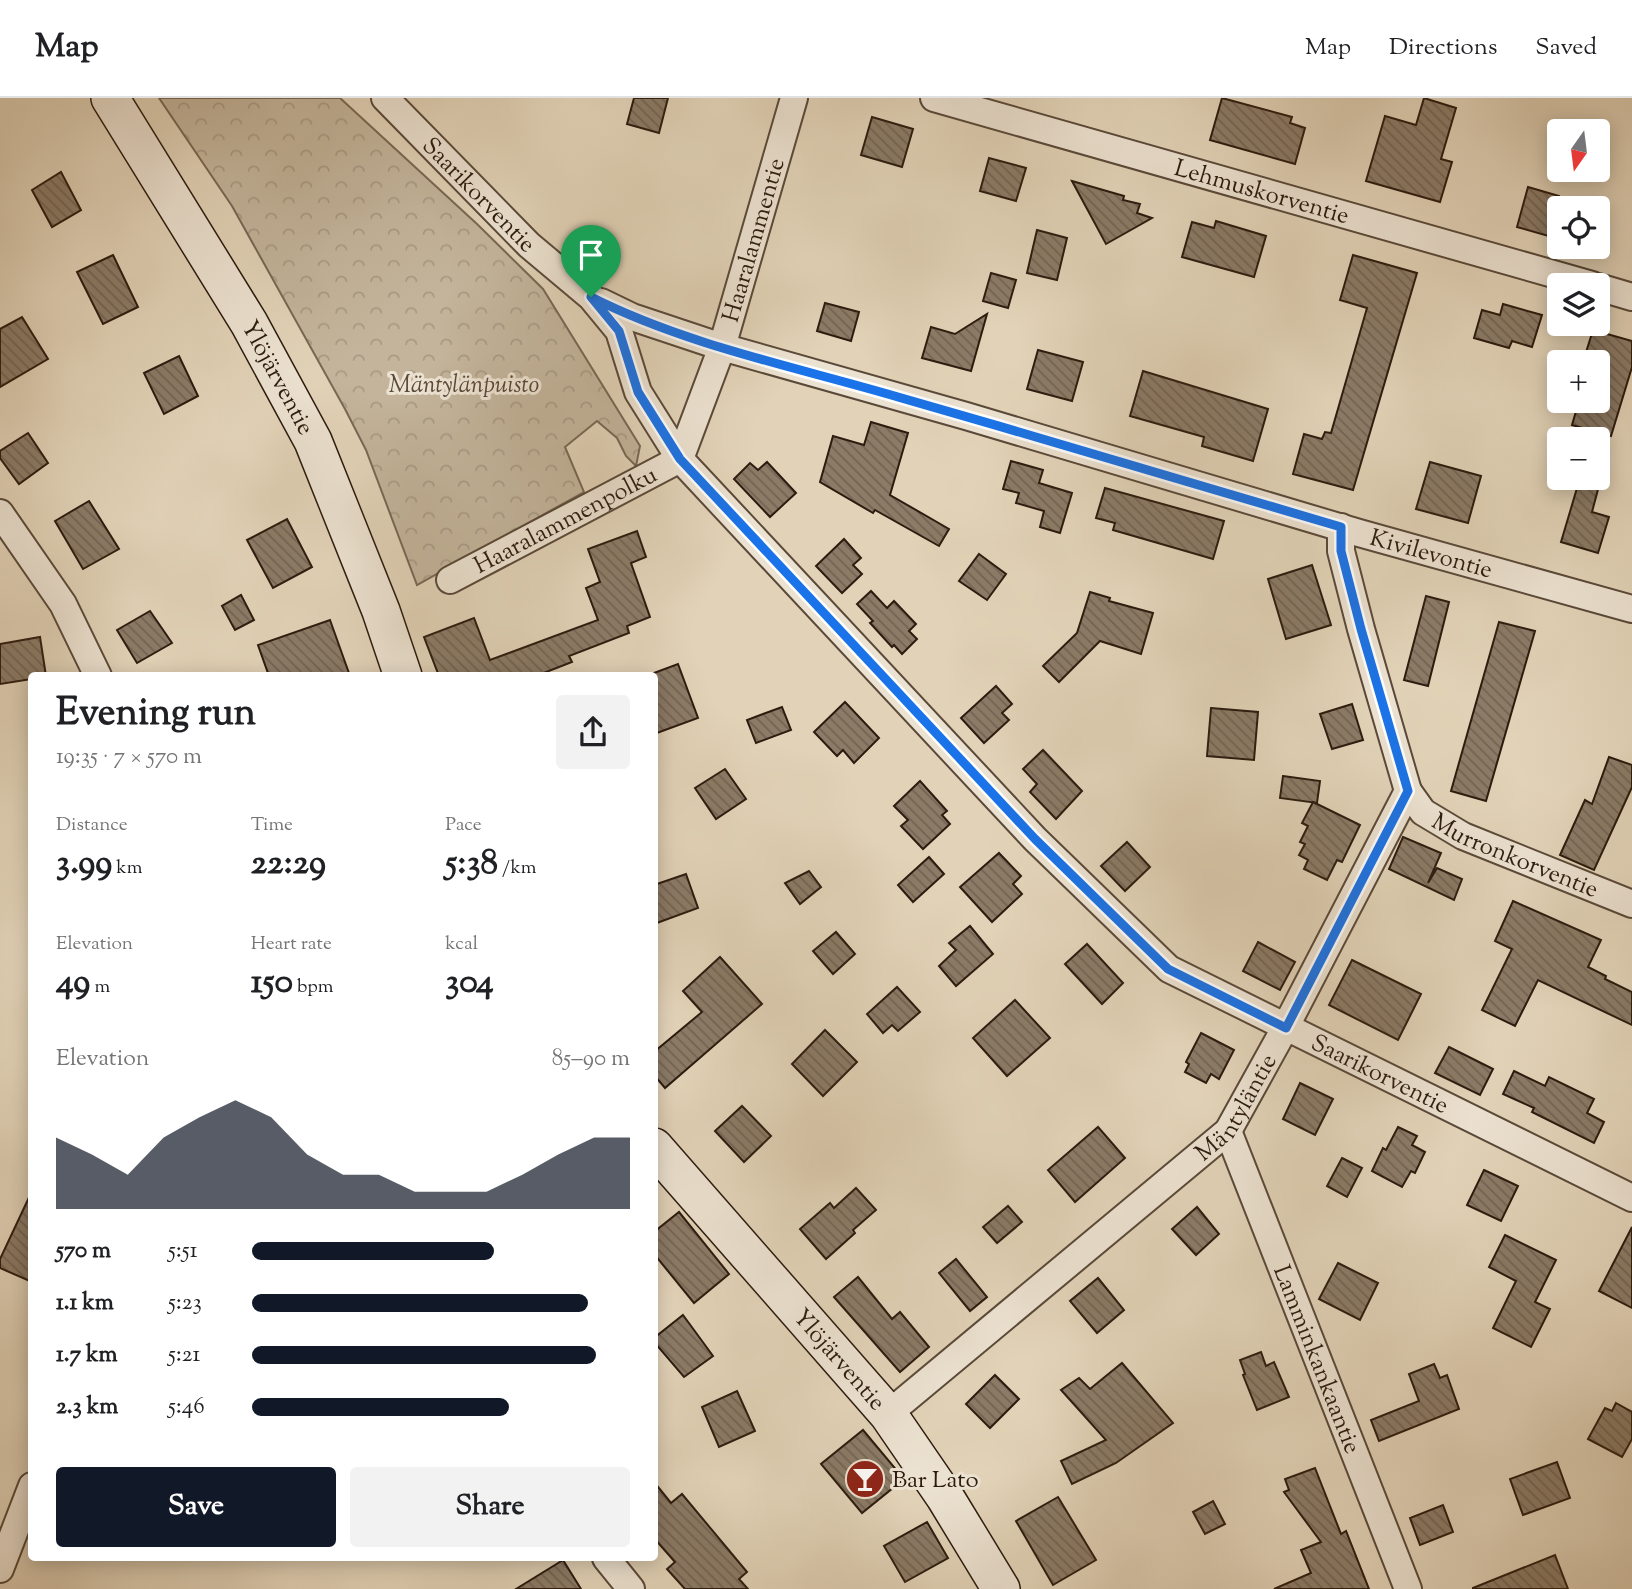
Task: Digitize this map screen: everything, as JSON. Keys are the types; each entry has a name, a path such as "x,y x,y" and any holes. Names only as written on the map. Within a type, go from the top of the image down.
{"main road":[{"name":"Ylöjärventie","path":"110,98 249,323 313,441 381,611 401,672"},
{"name":"Ylöjärventie","path":"658,1152 888,1415 945,1497 1001,1589"}],"street":[{"name":"Saarikorventie","path":"385,98 529,245 591,297 619,331 638,392 680,459 1027,830 1168,969 1632,1198"},
{"name":"Haaralammentie","path":"680,459 722,347 794,98"},
{"name":"Lehmuskorventie","path":"934,98 1550,273"},
{"path":"1610,291 1632,297"},
{"name":"Kivilevontie","path":"591,297 632,317 722,347 1632,609"},
{"name":"Haaralammenpolku","path":"450,580 680,459"},
{"path":"0,513 63,604 96,672"},
{"path":"1341,527 1341,551 1408,791"},
{"name":"Mäntyläntie","path":"888,1415 1228,1131 1286,1028 1408,791"},
{"name":"Murronkorventie","path":"1408,791 1423,812 1463,836 1632,904"},
{"name":"Lamminkankaantie","path":"1228,1131 1408,1589"},
{"path":"0,1569 28,1496"},
{"path":"608,1561 631,1589"}],"green space":[{"name":"Mäntylänpuisto","path":"159,98 340,98 477,224 543,289 640,446 636,466 626,456 617,438 597,421 565,447 584,492 417,585 366,450 345,409 232,206"}],"building":[{"path":"634,98 668,98 659,133 627,124"},
{"path":"1222,98 1292,117 1290,123 1305,128 1295,164 1210,140"},
{"path":"1424,98 1456,108 1441,159 1452,162 1440,202 1366,181 1385,116 1416,125"},
{"path":"872,117 913,129 902,167 861,155"},
{"path":"989,158 1026,168 1016,201 980,191"},
{"path":"61,172 81,210 52,227 32,190"},
{"path":"1072,181 1124,196 1123,200 1140,204 1137,213 1152,218 1106,244"},
{"path":"1528,187 1559,196 1547,196 1547,236 1517,227"},
{"path":"1216,221 1266,236 1254,277 1182,257 1192,222 1214,228"},
{"path":"1037,230 1067,238 1057,280 1027,273"},
{"path":"113,255 138,307 103,324 77,272"},
{"path":"1353,255 1417,273 1353,490 1293,474 1304,434 1322,439 1325,432 1331,433 1367,308 1340,300"},
{"path":"991,273 1016,280 1008,308 983,301"},
{"path":"825,303 859,312 851,341 817,331"},
{"path":"1503,304 1542,315 1532,347 1512,341 1509,348 1474,338 1482,310 1500,315"},
{"path":"987,314 971,371 922,358 931,327 955,334"},
{"path":"22,317 48,359 0,387 0,329"},
{"path":"1610,335 1632,341 1632,367 1611,436 1610,427 1572,425 1576,413 1610,413 1610,350 1587,350 1591,336"},
{"path":"1038,350 1083,362 1072,401 1027,389"},
{"path":"179,356 198,396 164,414 144,373"},
{"path":"1143,371 1268,409 1253,461 1202,446 1204,437 1130,416"},
{"path":"871,422 908,433 890,495 949,529 939,546 875,510 873,513 820,482 833,436 864,445"},
{"path":"28,433 48,463 19,484 0,458 0,451"},
{"path":"1011,461 1043,470 1039,483 1072,493 1060,533 1040,527 1044,511 1016,503 1019,493 1003,489"},
{"path":"767,462 796,493 770,517 734,479 750,463 758,470"},
{"path":"1430,462 1481,476 1468,523 1416,509"},
{"path":"1105,488 1224,521 1213,559 1113,530 1115,523 1096,518"},
{"path":"1576,490 1598,490 1592,512 1609,517 1598,553 1561,542"},
{"path":"89,501 119,549 83,569 55,521"},
{"path":"287,519 312,567 273,588 247,540"},
{"path":"637,531 646,557 631,563 650,617 627,626 629,633 569,656 572,662 546,672 437,672 424,637 474,618 490,660 598,620 586,588 600,582 588,549"},
{"path":"844,539 861,558 853,565 862,574 842,593 816,566"},
{"path":"979,554 1006,574 987,600 959,581"},
{"path":"1312,565 1331,625 1286,639 1268,579"},
{"path":"871,591 887,608 894,601 916,624 909,631 917,639 902,654 870,623 873,621 857,604"},
{"path":"1090,592 1110,598 1109,601 1153,613 1141,654 1100,641 1059,682 1043,666 1077,633"},
{"path":"241,595 254,620 235,630 222,606"},
{"path":"1426,596 1449,602 1428,686 1404,680"},
{"path":"150,611 172,643 137,663 117,630"},
{"path":"330,620 349,672 268,672 258,645"},
{"path":"1499,622 1535,631 1486,801 1451,791"},
{"path":"40,637 45,672 28,672 28,680 0,684 0,644"},
{"path":"678,664 698,718 658,733 657,672"},
{"path":"996,686 1012,704 1002,713 1009,720 984,743 961,718"},
{"path":"845,702 879,738 854,763 843,750 837,756 814,732"},
{"path":"1352,704 1363,740 1332,749 1320,714"},
{"path":"782,707 791,730 756,743 747,720"},
{"path":"1211,708 1258,712 1254,760 1207,756"},
{"path":"1043,750 1082,791 1056,819 1030,792 1037,784 1023,769"},
{"path":"1609,757 1632,765 1632,787 1594,870 1560,855 1585,800 1592,804"},
{"path":"725,769 746,799 716,819 695,788"},
{"path":"1283,776 1320,781 1317,803 1280,798"},
{"path":"920,781 947,811 942,815 950,824 923,849 901,826 908,820 894,806"},
{"path":"1313,802 1360,825 1342,862 1337,860 1327,880 1304,869 1308,860 1299,855 1305,844 1300,842 1308,826 1302,823"},
{"path":"1403,837 1441,853 1428,883 1437,868 1462,879 1454,900 1389,869"},
{"path":"1127,842 1150,867 1125,891 1101,866"},
{"path":"999,853 1021,876 1013,884 1022,894 992,922 960,887"},
{"path":"929,857 944,874 913,902 898,885"},
{"path":"809,871 821,887 800,904 785,883"},
{"path":"686,874 698,908 658,923 658,884"},
{"path":"1513,901 1601,940 1588,967 1632,992 1632,1025 1538,980 1515,1026 1482,1010 1512,949 1495,941"},
{"path":"970,926 993,954 956,986 939,966 956,950 949,943"},
{"path":"836,932 855,954 833,974 813,951"},
{"path":"1258,942 1295,962 1280,990 1243,971"},
{"path":"1087,944 1123,983 1102,1004 1065,964"},
{"path":"720,957 762,1004 665,1088 658,1080 658,1049 702,1012 683,991"},
{"path":"1352,960 1421,994 1398,1040 1329,1005"},
{"path":"897,987 920,1012 898,1031 892,1025 883,1033 867,1014"},
{"path":"1015,1000 1050,1038 1007,1076 973,1038"},
{"path":"825,1030 857,1062 823,1096 792,1064"},
{"path":"1201,1033 1234,1050 1219,1079 1211,1074 1206,1083 1185,1072 1189,1064 1186,1062"},
{"path":"1449,1047 1493,1069 1480,1095 1435,1073"},
{"path":"1514,1071 1545,1086 1549,1077 1594,1099 1587,1113 1604,1122 1594,1143 1532,1112 1534,1108 1503,1094"},
{"path":"1300,1083 1333,1099 1315,1135 1283,1119"},
{"path":"742,1106 771,1136 744,1162 715,1131"},
{"path":"1098,1127 1125,1158 1075,1202 1048,1170"},
{"path":"1398,1127 1417,1136 1412,1145 1425,1152 1415,1173 1411,1171 1402,1187 1372,1171 1383,1148 1386,1150"},
{"path":"1342,1158 1362,1168 1347,1197 1327,1186"},
{"path":"1484,1170 1518,1186 1501,1221 1467,1205"},
{"path":"856,1188 876,1210 826,1259 800,1229 830,1203 834,1208"},
{"path":"28,1200 28,1280 0,1268 0,1259"},
{"path":"1008,1206 1022,1222 997,1243 983,1227"},
{"path":"1197,1207 1219,1234 1196,1255 1172,1229"},
{"path":"679,1212 729,1274 694,1303 658,1259 658,1229"},
{"path":"1632,1227 1632,1308 1599,1291"},
{"path":"1505,1235 1556,1260 1535,1302 1550,1309 1531,1347 1493,1328 1516,1281 1489,1267"},
{"path":"956,1259 987,1297 970,1311 939,1273"},
{"path":"1338,1263 1378,1283 1360,1320 1319,1299"},
{"path":"858,1277 892,1319 900,1312 929,1347 900,1372 834,1297"},
{"path":"1098,1278 1124,1310 1097,1333 1070,1301"},
{"path":"683,1315 713,1356 684,1377 658,1347 658,1335"},
{"path":"1261,1352 1266,1366 1274,1362 1289,1397 1257,1410 1240,1360"},
{"path":"1122,1363 1173,1423 1116,1463 1072,1484 1061,1461 1106,1440 1061,1390 1079,1378 1090,1389"},
{"path":"1434,1364 1440,1378 1447,1375 1459,1409 1379,1441 1371,1420 1419,1401 1409,1374"},
{"path":"995,1375 1019,1399 990,1428 966,1404"},
{"path":"737,1391 755,1431 719,1447 702,1407"},
{"path":"1616,1403 1632,1412 1632,1439 1622,1457 1588,1439 1605,1408 1612,1411"},
{"path":"863,1430 904,1479 862,1513 821,1464"},
{"path":"1557,1462 1570,1498 1523,1515 1510,1479"},
{"path":"1315,1468 1341,1534 1346,1531 1369,1589 1274,1589 1311,1573 1301,1550 1321,1542 1284,1492 1289,1490 1285,1479"},
{"path":"658,1487 671,1503 682,1494 747,1572 739,1579 748,1589 685,1589 667,1569 675,1562 658,1543"},
{"path":"1058,1497 1096,1560 1053,1585 1016,1521"},
{"path":"1213,1501 1225,1524 1205,1534 1193,1512"},
{"path":"1443,1505 1453,1532 1420,1545 1410,1518"},
{"path":"927,1522 948,1558 905,1582 884,1546"},
{"path":"1555,1555 1568,1589 1473,1589 1473,1588"},
{"path":"564,1561 581,1589 516,1589"}],"place":[{"name":"Bar Lato","path":"865,1479"}],"route":[{"path":"591,297 632,317 722,347 1341,527 1341,551 1408,791 1286,1028 1168,969 1035,839 680,459 638,392 619,331 591,297"}]}
